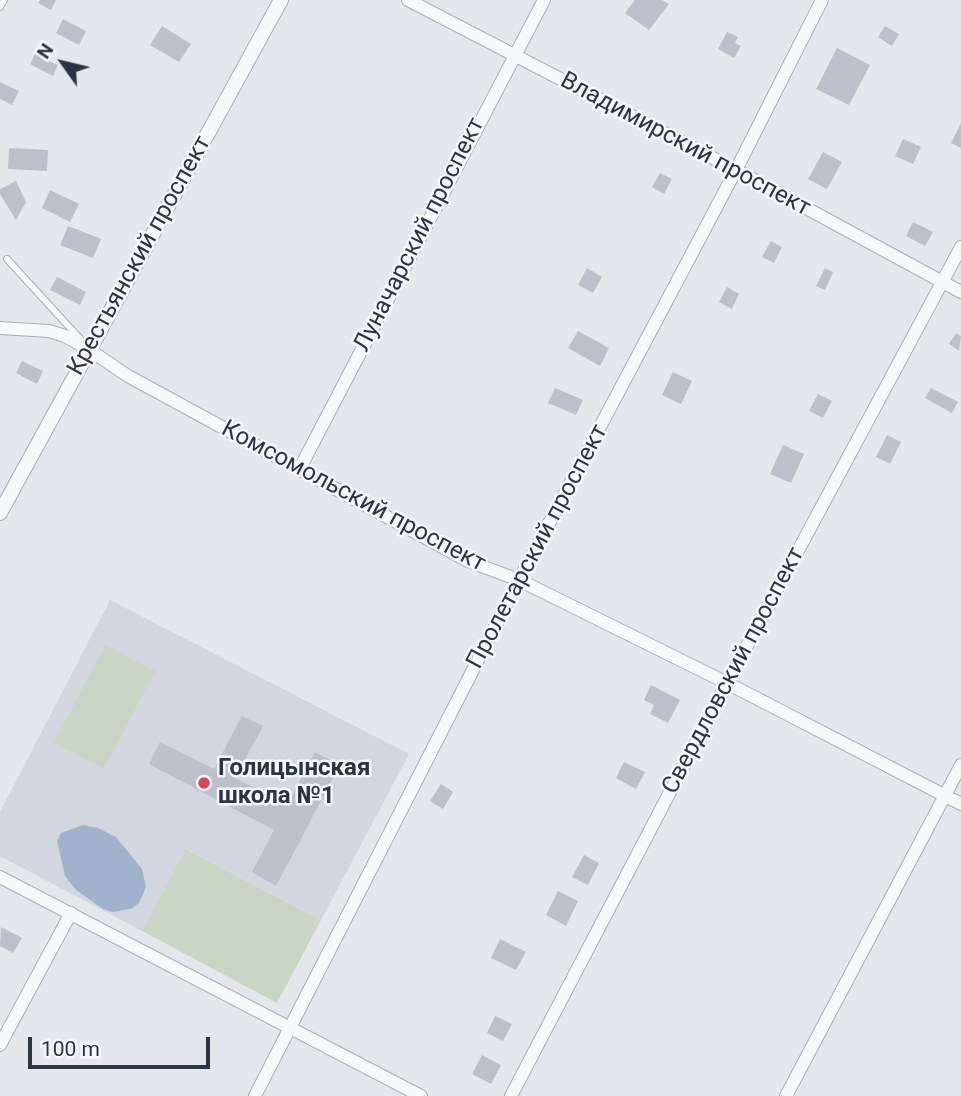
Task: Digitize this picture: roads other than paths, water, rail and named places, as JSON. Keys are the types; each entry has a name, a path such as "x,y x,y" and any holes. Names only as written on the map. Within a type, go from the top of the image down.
{"street":[{"name":"Крестьянский проспект","path":"0,513 281,0"},
{"name":"Владимирский проспект","path":"408,0 736,170 961,292"},
{"name":"Луначарский проспект","path":"299,470 544,0"},
{"name":"Пролетарский проспект","path":"255,1096 519,580 736,170 822,0"},
{"name":"Свердловский проспект","path":"511,1096 727,683 961,247"},
{"name":"Комсомольский проспект","path":"0,328 49,331 65,336 128,376 468,561 519,580 727,683 961,804"},
{"path":"786,1096 961,765"},
{"path":"0,877 421,1096"},
{"path":"0,1045 71,913"}],"lane":[{"path":"0,7 4,0"},
{"path":"7,259 88,349"}],"water":[{"path":"83,825 98,828 116,837 142,869 146,887 139,903 131,909 112,912 103,909 76,890 65,876 57,841 61,833"}],"place":[{"name":"Голицынская школа №1","path":"204,783"}]}
